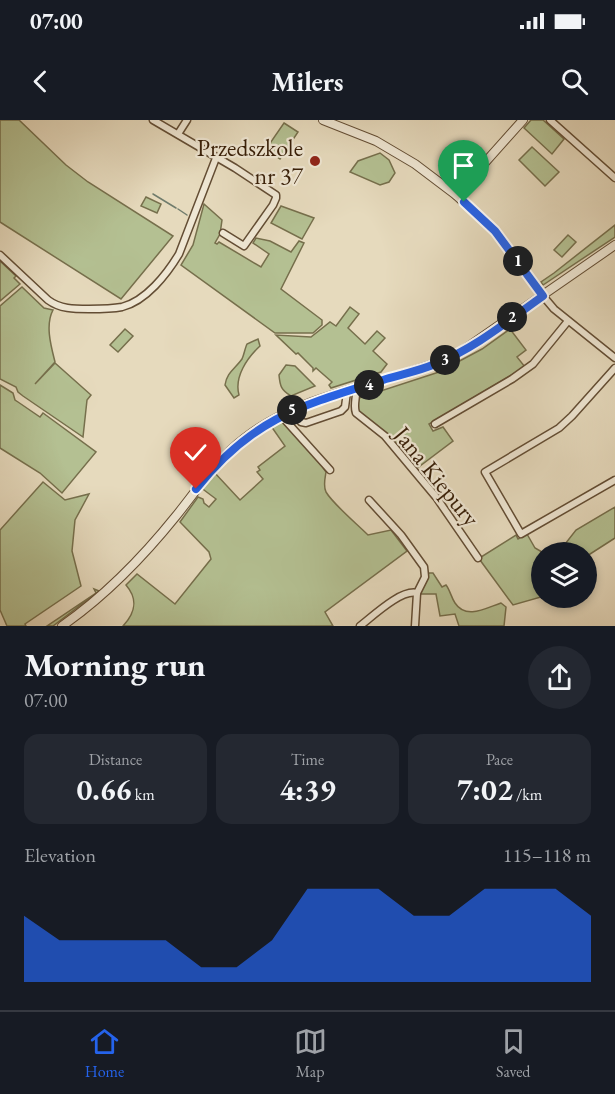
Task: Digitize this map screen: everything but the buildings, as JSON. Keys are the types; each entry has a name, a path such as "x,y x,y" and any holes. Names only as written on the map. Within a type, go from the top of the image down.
{"street":[{"path":"153,120 276,195 244,246 223,233"},
{"path":"178,134 187,120"},
{"path":"322,120 365,135 384,145 415,164 456,195 495,231 543,296 568,321 615,358"},
{"path":"456,195 523,120"},
{"path":"550,120 615,178"},
{"path":"0,255 57,306 88,309 120,308 132,304 145,295 172,266 179,254 216,158"},
{"path":"62,626 95,601 135,561 172,521 206,476 227,453 246,437 287,412 434,365 459,353 615,245"},
{"path":"435,424 512,379 533,364 568,321"},
{"path":"615,368 559,428 485,472 521,534 615,480"},
{"name":"Jana Kiepury","path":"356,389 354,404 356,413 385,436 436,497 478,558"},
{"path":"287,412 306,423 341,411 345,407 347,392"},
{"path":"287,412 286,421 330,470"},
{"path":"369,500 423,563 426,574 417,593 415,626"},
{"path":"360,626 402,595 410,592 417,593"}],"green space":[{"path":"0,120 19,120 66,165 88,182 173,236 121,299 0,222"},
{"path":"531,120 543,120 564,139 552,154 524,128"},
{"path":"284,123 298,132 280,159 266,149"},
{"path":"532,147 559,172 545,186 519,160"},
{"path":"380,153 389,160 395,173 389,182 380,185 350,172 358,161"},
{"path":"146,197 161,204 157,213 141,206"},
{"path":"204,204 222,220 220,234 215,243 219,242 261,267 269,254 253,243 256,238 270,241 291,252 299,241 304,243 281,289 322,320 322,325 313,333 275,333 181,265 193,245"},
{"path":"281,206 314,218 302,239 271,223"},
{"path":"615,225 615,237 543,285 541,282"},
{"path":"568,235 576,242 562,257 554,250"},
{"path":"0,261 16,276 14,278 20,284 0,301"},
{"path":"22,287 44,308 53,310 49,329 55,362 35,384 55,363 91,395 87,400 83,437 23,396 16,387 0,379 0,306"},
{"path":"350,307 359,314 348,328 365,344 377,331 385,338 373,351 387,364 381,372 331,388 329,385 332,382 316,368 313,371 313,368 298,353 296,354 276,335 311,337 330,322 336,326"},
{"path":"125,329 133,336 118,352 110,345"},
{"path":"510,329 526,350 517,357 525,367 429,424 433,431 443,427 453,441 416,469 397,444 359,411 357,405 359,398 439,372 482,349"},
{"path":"258,339 260,346 243,368 238,381 239,395 234,398 225,385 228,377 242,359 247,344"},
{"path":"286,365 295,366 315,386 291,396 285,392 279,375"},
{"path":"0,385 13,393 15,400 40,417 43,413 96,452 62,493 40,473 0,448"},
{"path":"282,420 314,454 326,472 324,482 329,497 368,535 391,530 407,551 325,612 333,626 123,626 131,616 134,605 130,590 126,585 137,574 175,604 211,559 209,552 180,522 198,497 203,499 209,507 216,499 200,487 214,472 240,500 263,479 257,472 260,470 258,467 285,446 271,426"},
{"path":"43,482 65,500 89,494 75,520 72,551 81,586 25,624 26,626 7,626 0,610 0,530"},
{"path":"615,507 615,538 597,550 597,542 567,542 576,530"},
{"path":"527,534 532,542 531,600 513,605 480,560 481,557 516,535 518,539"},
{"path":"429,573 433,573 442,587 446,585 455,603 465,611 483,610 501,603 506,607 504,626 459,626 455,614 440,616 436,594 419,594"},
{"path":"94,589 99,591 53,626 47,626 96,593"}],"waterway":[{"path":"153,194 176,208"},
{"path":"178,209 187,215"}],"place":[{"name":"Przedszkole nr 37","path":"315,161"}],"route":[{"path":"196,489 236,445 283,414 310,403 434,365 459,353 543,296 495,231 464,202"}]}
